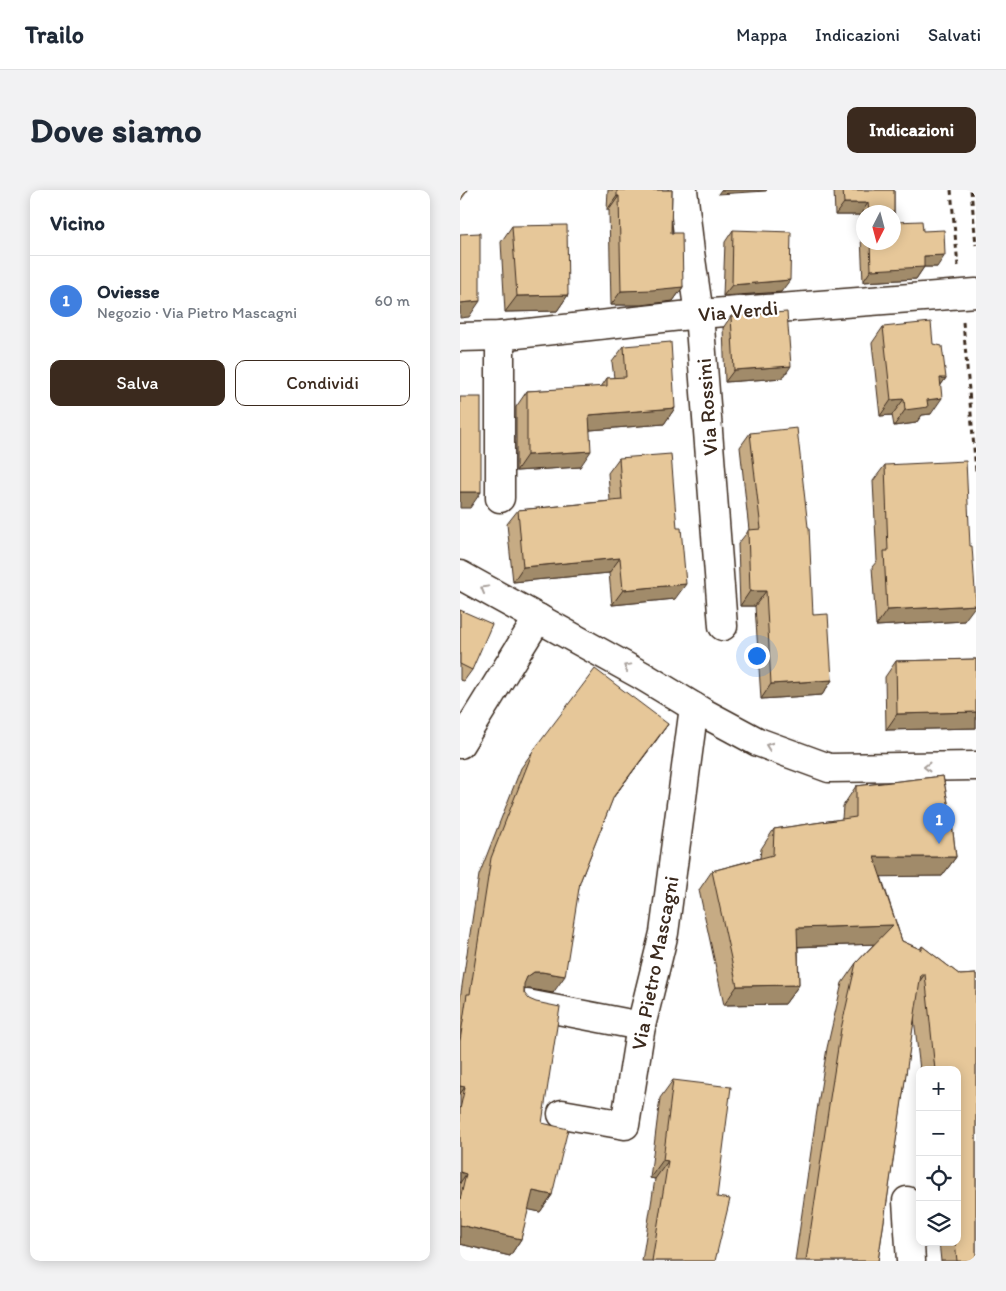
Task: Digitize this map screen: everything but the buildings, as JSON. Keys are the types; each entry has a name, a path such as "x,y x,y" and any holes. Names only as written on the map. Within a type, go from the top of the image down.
{"street":[{"name":"Via Rossini","path":"683,190 699,314 723,626"},
{"name":"Via Verdi","path":"460,337 500,336 699,314 960,294"},
{"path":"500,336 500,498"},
{"path":"460,575 758,742 829,768 976,766"},
{"path":"460,744 538,618"},
{"name":"Via Pietro Mascagni","path":"562,1114 625,1125 641,1026 664,933 694,707"},
{"path":"528,1004 641,1026"},
{"path":"907,1201 911,1261"}],"path":[{"path":"951,190 976,471"},
{"path":"971,190 976,245"}],"place":[{"name":"Oviesse","path":"939,844"}]}
